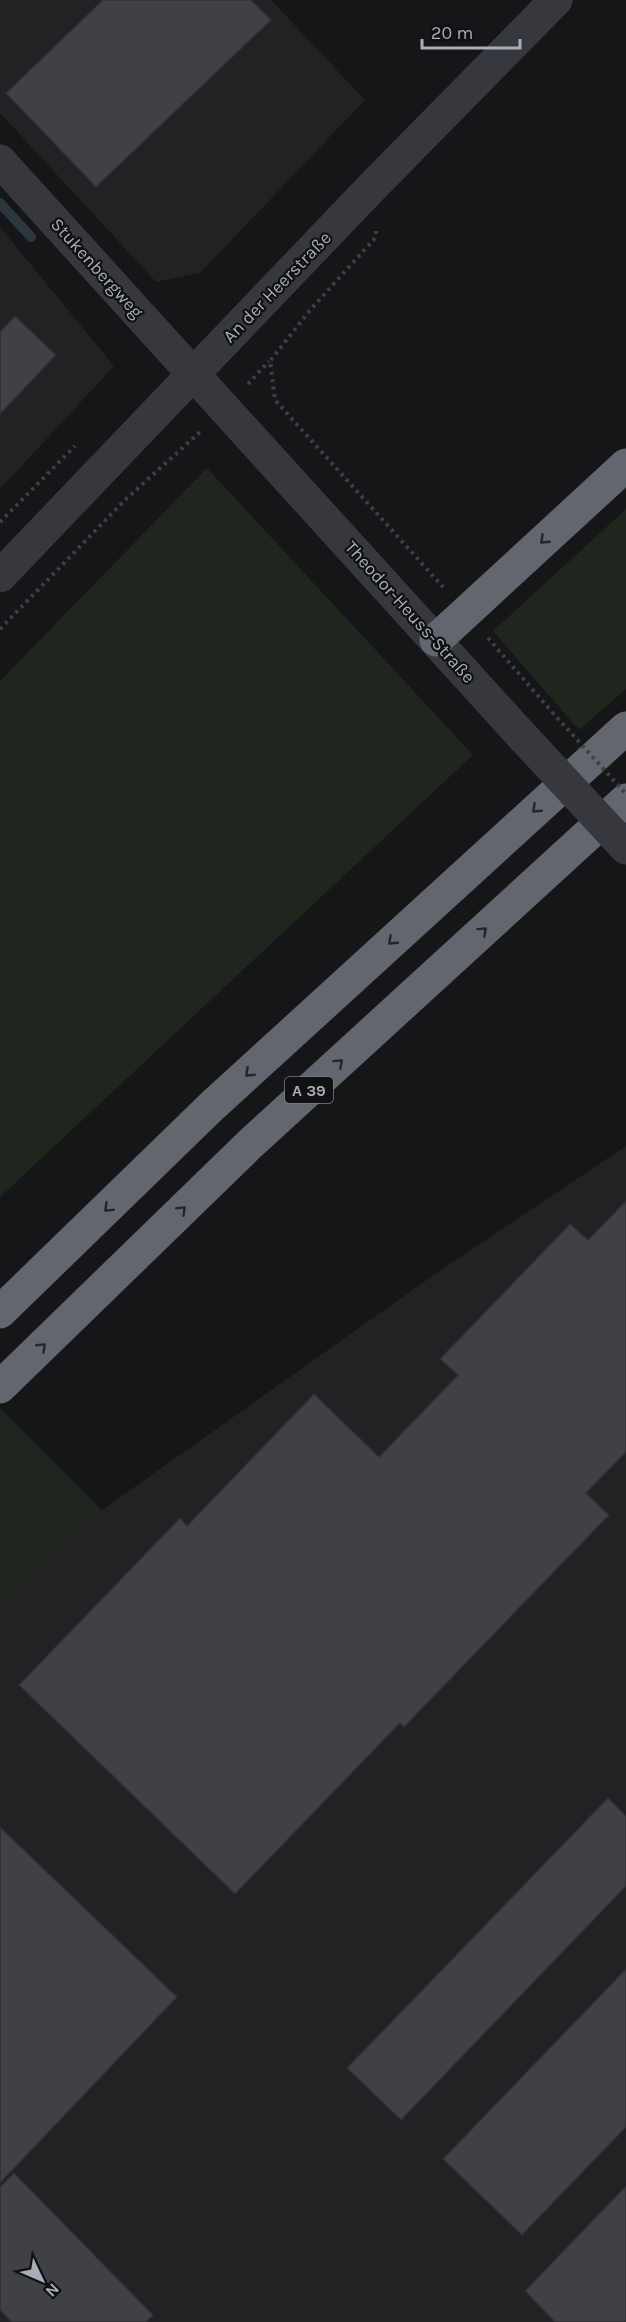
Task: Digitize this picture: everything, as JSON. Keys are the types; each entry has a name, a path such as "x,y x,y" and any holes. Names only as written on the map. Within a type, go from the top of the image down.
{"highway":[{"path":"436,640 626,465"},
{"path":"0,1312 212,1106 626,728"},
{"name":"A 39","path":"0,1387 250,1144 626,800"}],"street":[{"name":"An der Heerstraße","path":"0,576 556,0"},
{"name":"Stukenbergweg","path":"0,161 194,375"},
{"name":"Theodor-Heuss-Straße","path":"194,375 626,848"}],"path":[{"path":"374,186 376,237 311,309 270,361 275,400 626,794"},
{"path":"0,629 125,500 225,409"}],"shaded area":[{"path":"0,0 271,0 365,100 200,273 156,282 0,113"},
{"path":"0,227 114,366 0,489"},
{"path":"207,468 473,755 0,1197 0,681"},
{"path":"626,509 626,689 579,730 493,631"},
{"path":"626,1146 626,2322 0,2322 0,1605 102,1510 438,1272"},
{"path":"0,1408 102,1510 0,1605"}],"building":[{"path":"103,0 251,0 271,20 96,187 6,93"},
{"path":"15,316 56,355 0,414 0,332"},
{"path":"626,1201 626,1452 586,1493 609,1515 404,1727 400,1723 235,1894 19,1685 180,1518 187,1526 314,1394 379,1457 458,1375 440,1359 570,1224 588,1240"},
{"path":"608,1798 626,1816 626,1886 401,2120 347,2068"},
{"path":"0,1827 177,1997 0,2183"},
{"path":"626,1969 626,2127 522,2235 443,2159"},
{"path":"14,2173 153,2315 146,2322 12,2322 0,2310 0,2187"},
{"path":"626,2186 626,2322 555,2322 525,2291"}],"waterway":[{"path":"0,203 31,237"}]}
